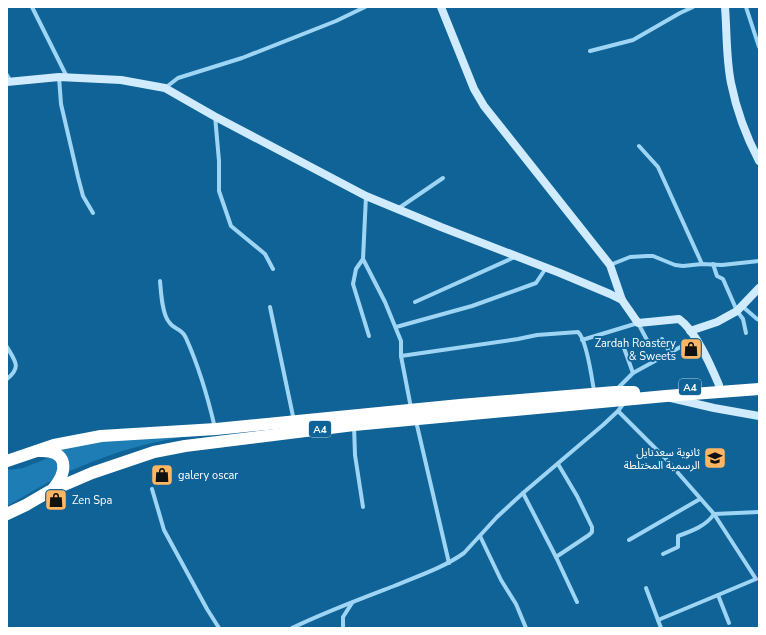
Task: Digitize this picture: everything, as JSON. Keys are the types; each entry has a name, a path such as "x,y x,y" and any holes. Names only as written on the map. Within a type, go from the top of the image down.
{"highway":[{"name":"A4","path":"413,414 759,381"},
{"name":"A4","path":"7,516 50,492 92,473 154,452 184,446 354,420 595,394 666,396 759,389"},
{"name":"A4","path":"7,460 64,442 101,436 216,429 294,421 354,420"},
{"path":"34,451 49,451 58,456 61,460 64,468 63,474 58,483 50,492"}],"street":[{"path":"32,7 67,77"},
{"path":"165,88 178,78 242,58 365,7"},
{"path":"441,7 474,89 484,106 610,265 622,300 638,323 647,340 651,344 662,339 670,353"},
{"path":"590,51 633,40 693,7"},
{"path":"725,7 728,64 731,83 748,136 759,161"},
{"path":"746,7 759,47"},
{"path":"59,77 61,104 78,177 83,196 93,213"},
{"path":"8,80 67,77 121,80 165,88 214,116 366,196 586,284 622,300"},
{"path":"214,116 219,161 219,191 231,226 265,254 273,270"},
{"path":"640,146 658,166 702,264"},
{"path":"398,209 444,178"},
{"path":"366,196 363,259 396,327 401,341 401,356 413,414 449,562"},
{"path":"415,302 516,256"},
{"path":"610,265 630,257 648,256 653,256 675,265 683,266 702,264 731,265 759,261"},
{"path":"363,259 356,270 353,284 369,336"},
{"path":"713,264 717,276 724,279 739,309 746,333"},
{"path":"396,327 472,306 536,283 546,268"},
{"path":"160,281 165,315 170,324 181,330 186,337 197,365 216,429"},
{"path":"690,331 717,322 739,309 759,288"},
{"path":"270,307 294,421"},
{"path":"739,309 759,320"},
{"path":"582,340 638,323 665,322 678,319 682,321 690,331 709,361 719,385"},
{"path":"401,356 536,335 578,332 588,359 595,394"},
{"path":"292,628 352,602 430,572 464,553 523,493 618,411 621,395 633,373 695,339"},
{"path":"7,347 17,366 14,374 7,379"},
{"path":"624,348 633,373"},
{"path":"666,396 679,401 759,416"},
{"path":"618,411 665,458 714,514 756,579 658,620"},
{"path":"354,420 356,455 363,507"},
{"path":"556,556 589,535 592,530 577,496 558,464"},
{"path":"152,490 164,530 219,628"},
{"path":"523,493 556,556 577,602"},
{"path":"629,540 700,499"},
{"path":"663,554 678,547 678,536 695,530 710,519 714,514 759,512"},
{"path":"480,536 501,580 516,604 526,628"},
{"path":"646,588 661,628"},
{"path":"718,595 729,623"},
{"path":"343,628 342,622 344,613 352,602"}],"shaded area":[{"path":"202,434 134,448 102,458 68,472 57,449 101,440"},
{"path":"51,457 55,459 59,468 52,480 7,506 7,470 23,468"}],"place":[{"name":"Zardah Roastery & Sweets","path":"691,349"},
{"name":"ثانوية سعدنايل الرسمية المختلطة","path":"715,458"},
{"name":"galery oscar","path":"162,475"},
{"name":"Zen Spa","path":"56,500"}]}
